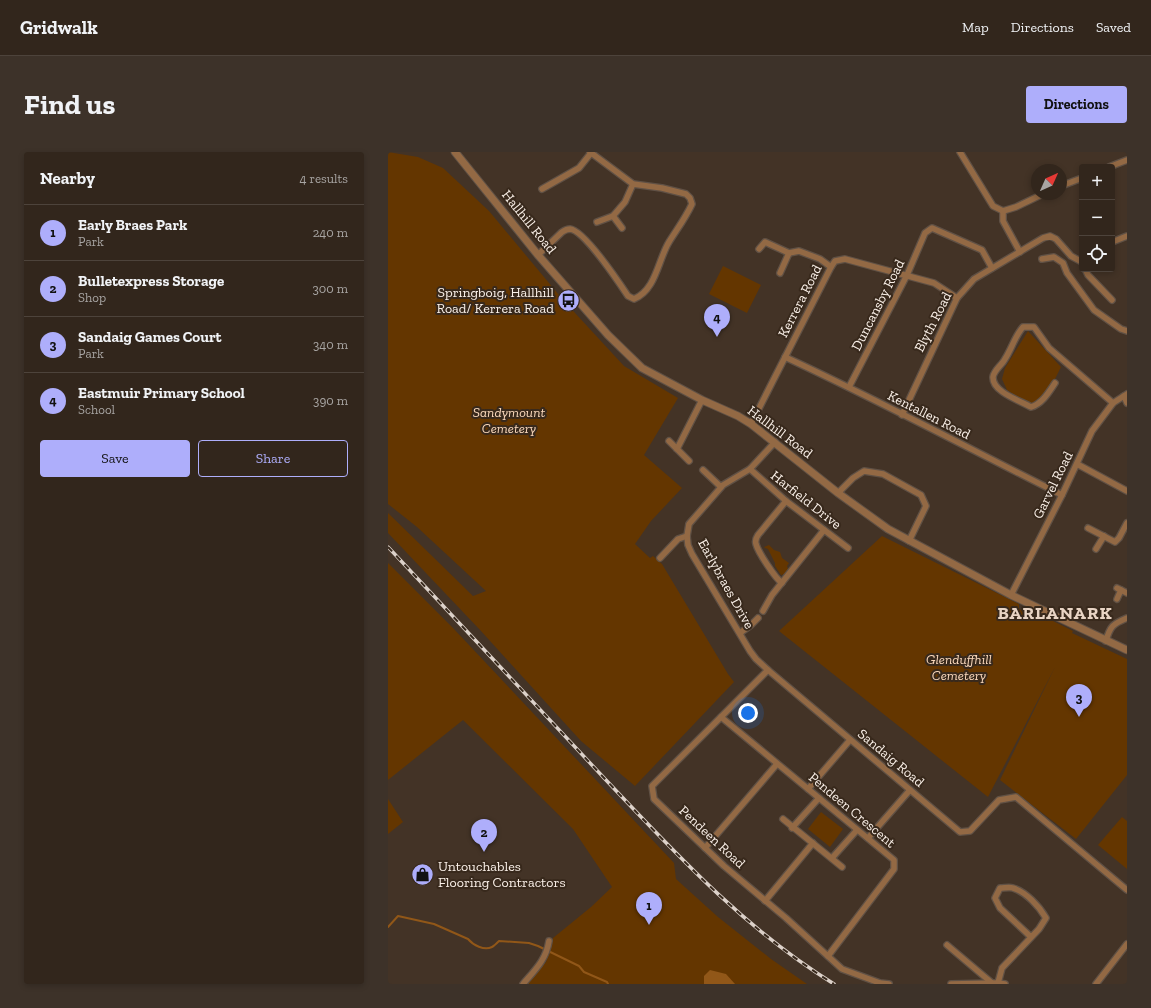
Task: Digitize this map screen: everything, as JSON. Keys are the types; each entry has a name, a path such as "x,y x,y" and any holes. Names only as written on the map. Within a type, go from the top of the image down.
{"street":[{"name":"Hallhill Road","path":"455,152 538,255 608,335 642,368 751,424 838,493 888,529 908,541 1011,595 1127,650"},
{"path":"538,255 562,232 567,229 572,229 578,232 604,260 628,296 634,299 642,296 650,284 668,242 685,220 692,204 690,198 686,194 662,188 633,184 590,152 579,168 542,189"},
{"path":"962,153 993,206 1003,211 1031,200"},
{"path":"1115,165 1127,160"},
{"path":"1067,184 1079,179"},
{"path":"597,222 613,216 625,202 633,184"},
{"path":"1003,211 1003,221 1020,252"},
{"path":"613,216 622,228"},
{"name":"Duncansby Road","path":"849,387 908,275 925,233 932,228 982,250 992,268"},
{"name":"Blyth Road","path":"902,415 957,298 974,279 1043,238 1050,236 1056,240 1071,256 1079,260"},
{"path":"1115,241 1127,236"},
{"path":"759,249 765,242 789,253 799,251 820,259 831,267"},
{"path":"780,273 789,253"},
{"path":"1042,260 1054,257 1062,263 1094,310 1121,329 1127,331"},
{"name":"Kerrera Road","path":"751,424 835,261 845,259 908,275 934,283 957,298"},
{"path":"1086,272 1112,300"},
{"path":"1055,383 1046,396 1037,405 1031,407 1000,391 995,385 993,377 996,370 1004,362 1017,334 1023,327 1034,327 1049,348 1113,403"},
{"name":"Kentallen Road","path":"785,357 849,387 1062,495"},
{"path":"1125,395 1127,403"},
{"name":"Garvel Road","path":"1011,595 1062,495 1092,431 1113,403 1125,395"},
{"path":"677,449 702,400"},
{"path":"669,441 689,461"},
{"name":"Earlybraes Drive","path":"768,670 756,659 692,554 688,545 687,536 689,524 721,487 750,469 775,442"},
{"path":"1077,464 1127,491"},
{"name":"Harfield Drive","path":"750,469 786,500 848,548"},
{"path":"703,470 721,487"},
{"path":"838,493 853,478 864,471 883,474 921,495 926,506 908,541"},
{"path":"782,583 777,579 758,548 756,539 786,500"},
{"path":"1088,528 1115,542 1118,541 1127,523"},
{"path":"763,611 772,596 824,530"},
{"path":"660,558 678,539 687,536"},
{"path":"1096,549 1104,536"},
{"path":"1117,599 1119,589 1127,593"},
{"path":"740,633 758,618"},
{"path":"1106,641 1110,628 1116,622 1127,618"},
{"path":"721,717 768,670"},
{"name":"Sandaig Road","path":"768,670 960,832 970,831 999,800 1016,798 1127,890"},
{"name":"Pendeen Crescent","path":"721,717 894,860 894,869 828,956"},
{"name":"Pendeen Road","path":"721,717 652,786 654,799 724,866 842,969 880,983 889,984"},
{"path":"808,789 850,740"},
{"path":"705,848 778,764"},
{"path":"868,838 910,790"},
{"path":"792,828 819,798"},
{"path":"784,820 842,867"},
{"path":"832,858 857,830"},
{"path":"765,901 813,844"},
{"path":"995,983 1002,968 1039,929 1046,918 1042,910 1027,896 1012,887 1000,888 995,898 1000,908 1031,937"},
{"path":"523,984 542,962 547,951 549,941"},
{"path":"1096,984 1127,944"},
{"path":"947,945 995,983"},
{"path":"951,984 1005,984"}],"green space":[{"name":"Sandymount Cemetery","path":"388,152 418,157 443,168 489,211 564,301 624,366 678,398 644,455 682,488 651,521 635,544 650,558 653,556 662,564 734,682 635,786 581,741 481,631 388,533 388,513 473,596 486,591 417,527 388,504"},
{"path":"723,266 761,285 747,313 709,294"},
{"path":"1028,331 1061,367 1046,397 1036,403 1027,403 1007,390 1002,379 1005,368"},
{"name":"Glenduffhill Cemetery","path":"882,536 1019,604 1019,609 1041,620 1045,617 1073,631 1072,633 1127,659 1127,775 1076,839 1000,780 1055,667 988,797 779,631"},
{"path":"769,545 774,550 780,552 782,558 789,563 785,574 781,575 775,566 768,549 764,547"},
{"path":"388,563 453,628 674,863 676,879 718,917 771,959 807,984 526,984 546,962 553,938 591,907 612,887 573,829 463,720 388,780"},
{"path":"388,799 403,822 388,834"},
{"path":"821,812 843,829 830,847 808,829"},
{"path":"1122,817 1127,821 1127,869 1098,845"}],"shaded area":[{"path":"710,970 726,974 735,984 704,984 704,976"}],"waterway":[{"path":"388,927 398,916 434,924 468,939 482,948 492,947 499,941 529,943 579,966 584,972 607,982 608,984"}],"railway":[{"path":"388,547 685,863 771,940 834,984"}],"place":[{"name":"Springboig, Hallhill Road/ Kerrera Road","path":"569,300"},
{"name":"Eastmuir Primary School","path":"717,337"},
{"name":"Sandaig Games Court","path":"1079,717"},
{"name":"Bulletexpress Storage","path":"484,852"},
{"name":"Untouchables Flooring Contractors","path":"422,874"},
{"name":"Early Braes Park","path":"649,925"}],"district":[{"name":"BARLANARK","path":"1055,613"}]}
